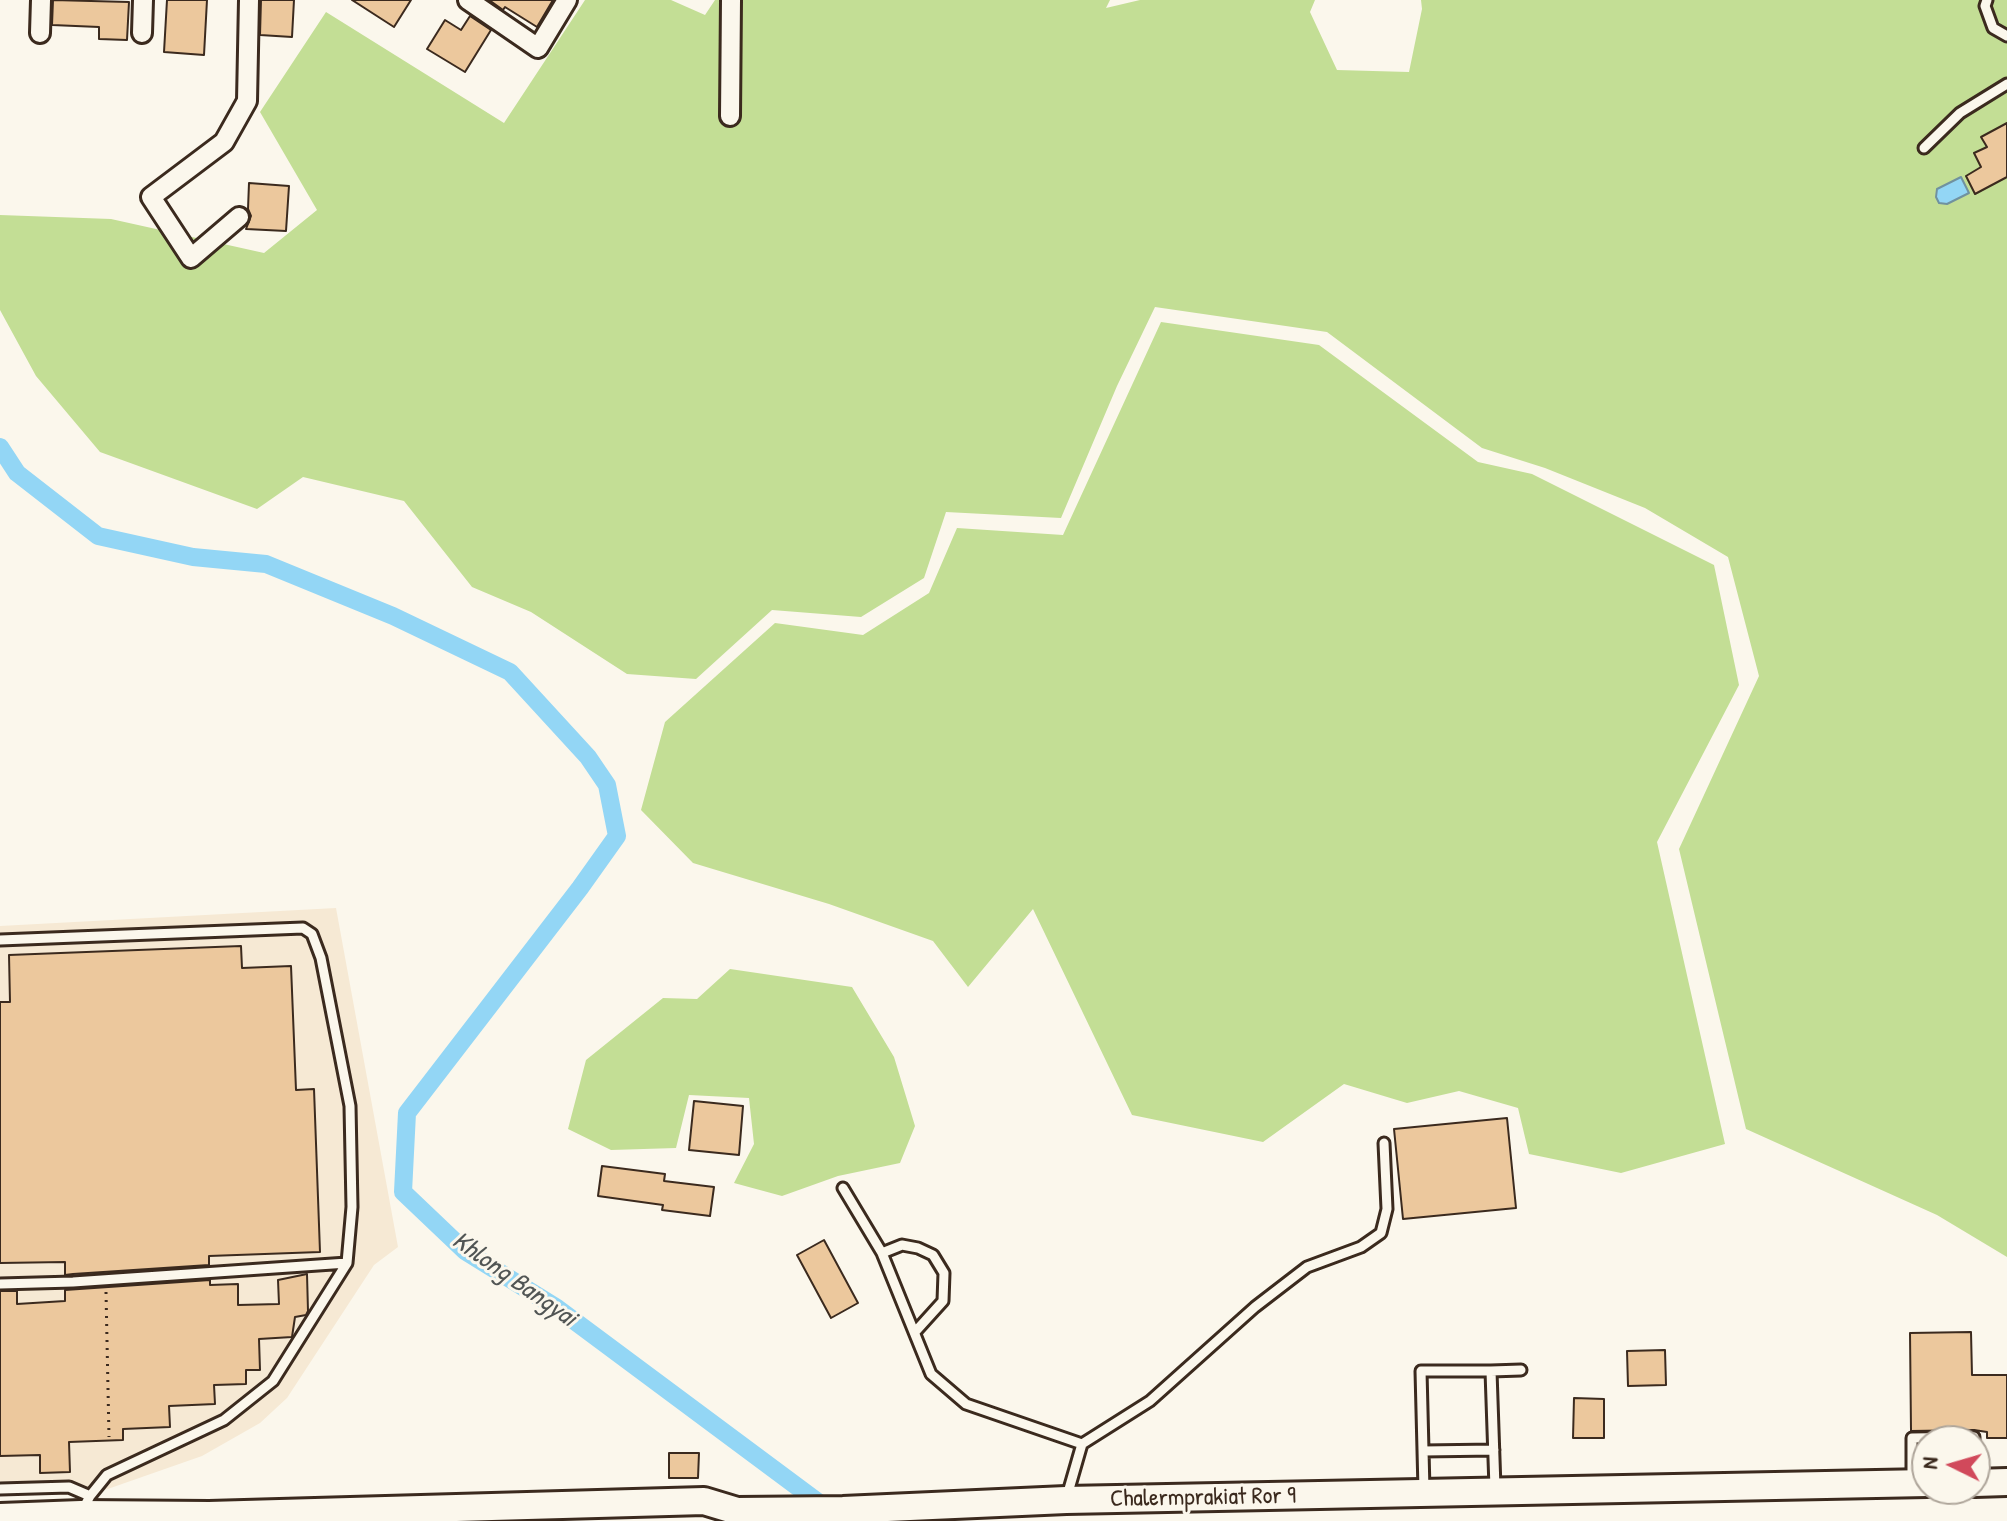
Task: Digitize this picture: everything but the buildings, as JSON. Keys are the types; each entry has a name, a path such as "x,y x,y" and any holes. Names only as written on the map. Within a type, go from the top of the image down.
{"main road":[{"name":"Chalermprakiat Ror 9","path":"0,1517 85,1505 209,1515 704,1501 737,1511 843,1510 1066,1500 1911,1483"},
{"path":"706,1521 737,1511"}],"street":[{"path":"40,33 41,0"},
{"path":"142,33 143,0"},
{"path":"239,217 191,258 151,197 224,142 247,101 249,0"},
{"path":"468,0 538,48 567,0"},
{"path":"730,116 731,0"}],"lane":[{"path":"1987,0 1985,6 1993,28 2007,36"},
{"path":"1924,148 1960,113 2007,84"},
{"path":"0,940 303,928 312,934 321,958 350,1106 352,1207 347,1263 273,1381 224,1420 107,1475 85,1505 69,1487 0,1489"},
{"path":"1066,1500 1082,1444 1150,1401 1255,1307 1307,1267 1361,1247 1381,1233 1387,1209 1384,1143"},
{"path":"843,1188 882,1253 931,1374 966,1404 1082,1444"},
{"path":"882,1253 902,1245 918,1248 933,1255 944,1273 943,1301 915,1332"},
{"path":"0,1284 347,1263"},
{"path":"1424,1493 1421,1371 1521,1370"},
{"path":"1491,1371 1495,1492"},
{"path":"1423,1451 1494,1450"}],"path":[{"path":"87,1281 89,1290 105,1290 109,1437"}],"shaded area":[{"path":"336,908 398,1247 374,1265 287,1398 260,1423 202,1456 102,1491 60,1495 0,1494 0,926"}],"green space":[{"path":"585,0 671,0 705,15 715,0 1110,0 1106,8 1140,0 1315,0 1310,12 1337,70 1409,72 1422,9 1421,0 2007,0 2007,1257 1937,1215 1746,1129 1679,849 1759,676 1728,557 1645,508 1545,468 1482,448 1327,332 1155,307 1117,386 1061,518 946,512 924,578 861,617 772,610 696,679 627,674 531,612 472,587 404,501 303,477 257,509 100,452 36,376 0,310 0,215 111,219 264,253 317,210 260,112 326,12 504,123"},
{"path":"1161,322 1319,345 1478,462 1532,474 1714,565 1739,685 1657,842 1725,1144 1621,1173 1529,1154 1518,1108 1459,1091 1407,1103 1344,1084 1263,1142 1132,1115 1033,909 968,987 933,941 829,904 693,863 641,810 665,722 775,623 863,635 929,593 957,528 1063,535"},
{"path":"730,969 852,987 894,1057 915,1126 900,1163 838,1176 782,1196 734,1183 754,1144 749,1098 689,1095 676,1148 611,1150 568,1129 586,1060 663,998 697,999"}],"water":[{"path":"1961,177 1969,193 1947,204 1939,203 1937,189"}],"waterway":[{"name":"Khlong Bangyai","path":"0,447 17,473 98,536 193,557 266,564 393,616 510,672 588,757 607,785 617,836 407,1113 403,1192 465,1251 557,1308 830,1511"}]}
